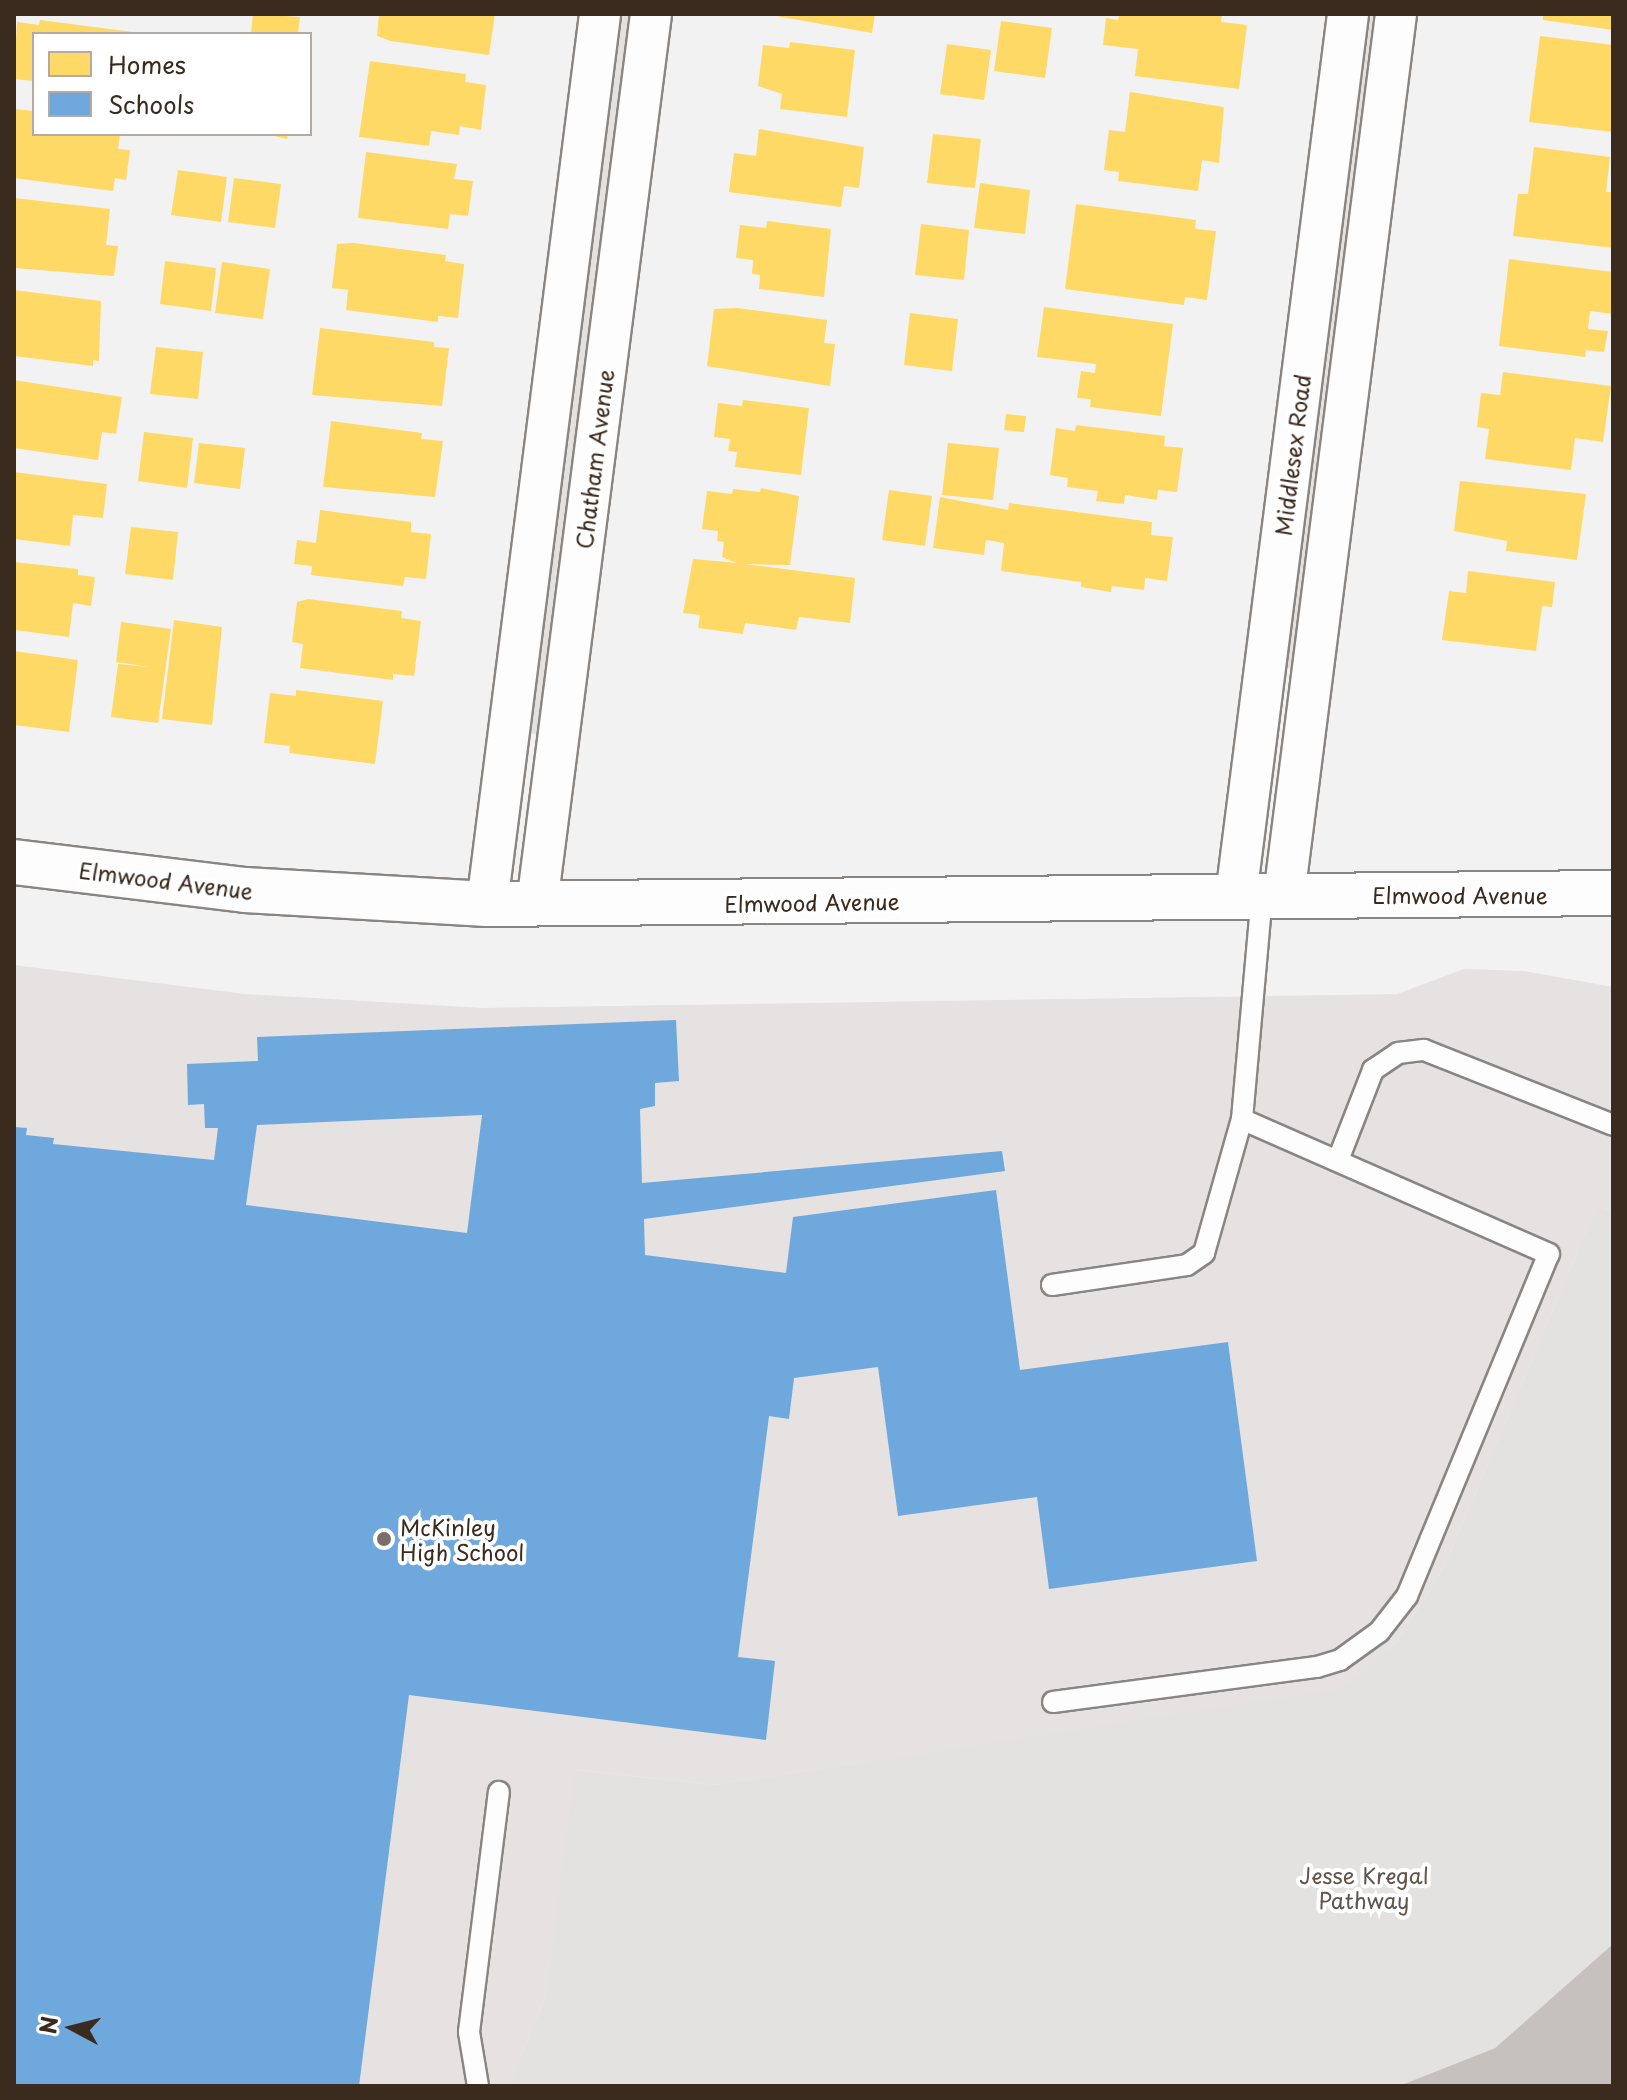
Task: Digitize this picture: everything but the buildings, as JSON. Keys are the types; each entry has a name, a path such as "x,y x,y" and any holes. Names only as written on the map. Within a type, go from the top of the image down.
{"street":[{"path":"487,904 600,14"},
{"name":"Chatham Avenue","path":"537,904 651,14"},
{"name":"Middlesex Road","path":"1261,896 1348,14"},
{"path":"1261,896 1396,14"},
{"name":"Elmwood Avenue","path":"14,862 245,890 487,904 1613,893"}],"lane":[{"path":"1052,1285 1187,1265 1204,1253 1242,1119 1261,896"},
{"path":"1338,1160 1373,1070 1398,1053 1424,1050 1613,1125"},
{"path":"1053,1702 1317,1667 1340,1660 1379,1632 1407,1596 1549,1254 1242,1119"},
{"path":"478,2086 469,2032 499,1792"}],"shaded area":[{"name":"McKinley High School","path":"14,965 245,994 482,1008 1397,994 1464,969 1524,971 1613,987 1613,1211 1597,1206 1444,1567 1397,1642 1341,1690 714,1785 576,1770 545,1998 509,2086 14,2086"},
{"path":"1613,1944 1613,2086 1399,2086 1495,2048"}],"green space":[{"path":"614,14 635,14 540,733 531,734 525,731"},
{"path":"1362,14 1383,14 1296,666 1289,668 1282,664"},
{"name":"Jesse Kregal Pathway","path":"1597,1206 1613,1211 1613,1944 1495,2048 1399,2086 509,2086 545,1998 575,1770 714,1785 1341,1689 1397,1642 1444,1567"}],"place":[{"name":"McKinley High School","path":"384,1539"}]}
